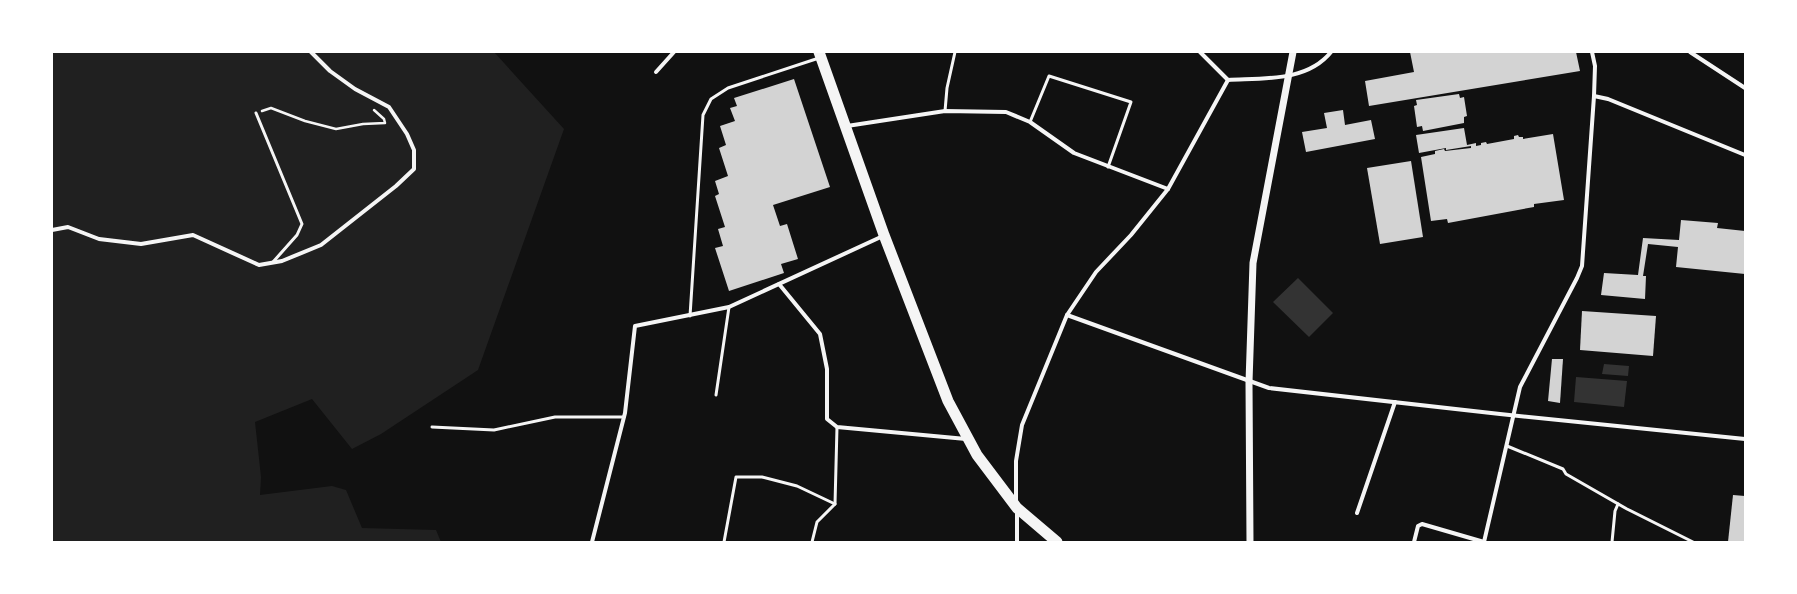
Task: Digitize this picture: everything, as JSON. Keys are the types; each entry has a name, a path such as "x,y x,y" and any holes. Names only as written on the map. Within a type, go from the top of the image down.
{"highway":[{"path":"820,54 884,235 948,401 967,439 1016,508 1057,542"}],"street":[{"path":"52,230 68,227 99,239 141,244 193,235 259,265 282,261 321,245 396,186 414,169 414,150 407,134 389,107 356,89 330,71 311,52"},
{"path":"656,72 674,52"},
{"path":"1200,52 1228,80 1289,76 1305,71 1324,61 1331,52"},
{"path":"1250,542 1249,382 1253,263 1293,52"},
{"path":"1414,542 1418,526 1422,524 1484,542 1520,387 1582,266 1594,96 1595,66 1592,52"},
{"path":"1690,52 1745,88"},
{"path":"1017,542 1016,461 1022,425 1067,315 1096,272 1131,235 1168,189 1228,80"},
{"path":"1594,96 1608,99 1745,155"},
{"path":"846,126 945,111 1006,112 1030,122 1074,154 1168,189"},
{"path":"592,542 624,417 635,326 729,307 884,235"},
{"path":"779,284 820,334 827,369 827,419 837,427 967,439"},
{"path":"1067,315 1269,388 1745,439"},
{"path":"1357,513 1395,402"}],"lane":[{"path":"945,111 947,88 955,52"},
{"path":"690,316 703,115 711,99 728,88 820,54"},
{"path":"1030,122 1050,76 1131,102 1108,167"},
{"path":"256,113 302,224 298,235 273,262"},
{"path":"716,395 729,307"},
{"path":"432,427 494,430 555,418 624,417"},
{"path":"812,542 817,522 835,504 837,427"},
{"path":"1507,446 1563,469 1566,474 1618,504 1693,542"},
{"path":"724,542 736,477 762,477 797,486 835,504"},
{"path":"1612,542 1615,511 1618,504"}],"path":[{"path":"256,113 271,108 305,121 336,129 363,124 384,123 384,119 372,108"}],"shaded area":[{"path":"52,52 494,52 564,129 478,370 381,434 352,449 312,399 255,422 261,477 260,495 332,486 346,490 362,528 436,530 441,542 52,542"},
{"path":"1298,278 1333,313 1309,337 1273,302"},
{"path":"1604,364 1629,366 1628,376 1602,374"},
{"path":"1576,377 1627,381 1624,407 1574,402"}],"building":[{"path":"1410,52 1576,52 1580,71 1369,106 1365,81 1414,72"},
{"path":"794,79 830,187 773,205 780,226 787,224 798,259 781,264 784,273 729,291 715,248 723,246 718,229 725,227 715,196 719,194 715,181 728,176 719,148 726,145 720,126 735,121 730,108 737,106 734,98"},
{"path":"1459,94 1460,98 1464,97 1467,116 1464,117 1464,123 1423,131 1422,126 1417,127 1414,106 1417,105 1416,100"},
{"path":"1343,110 1345,125 1371,120 1375,139 1306,152 1302,132 1327,128 1324,113"},
{"path":"1464,128 1467,145 1476,143 1476,146 1486,142 1487,144 1514,139 1514,136 1518,135 1519,137 1523,137 1523,139 1553,134 1564,200 1534,204 1534,207 1448,223 1447,219 1431,221 1421,157 1435,154 1435,151 1444,149 1445,151 1471,148 1471,146 1446,150 1446,148 1419,153 1416,135"},
{"path":"1411,161 1423,237 1380,244 1367,168"},
{"path":"1681,220 1718,223 1717,228 1745,231 1745,274 1676,267 1678,247 1648,244 1643,276 1646,276 1645,299 1601,295 1604,273 1638,275 1643,238 1679,240"},
{"path":"1582,311 1656,316 1653,356 1580,350"},
{"path":"1552,359 1563,359 1560,403 1548,401"},
{"path":"1733,495 1745,496 1745,542 1728,542"}]}
